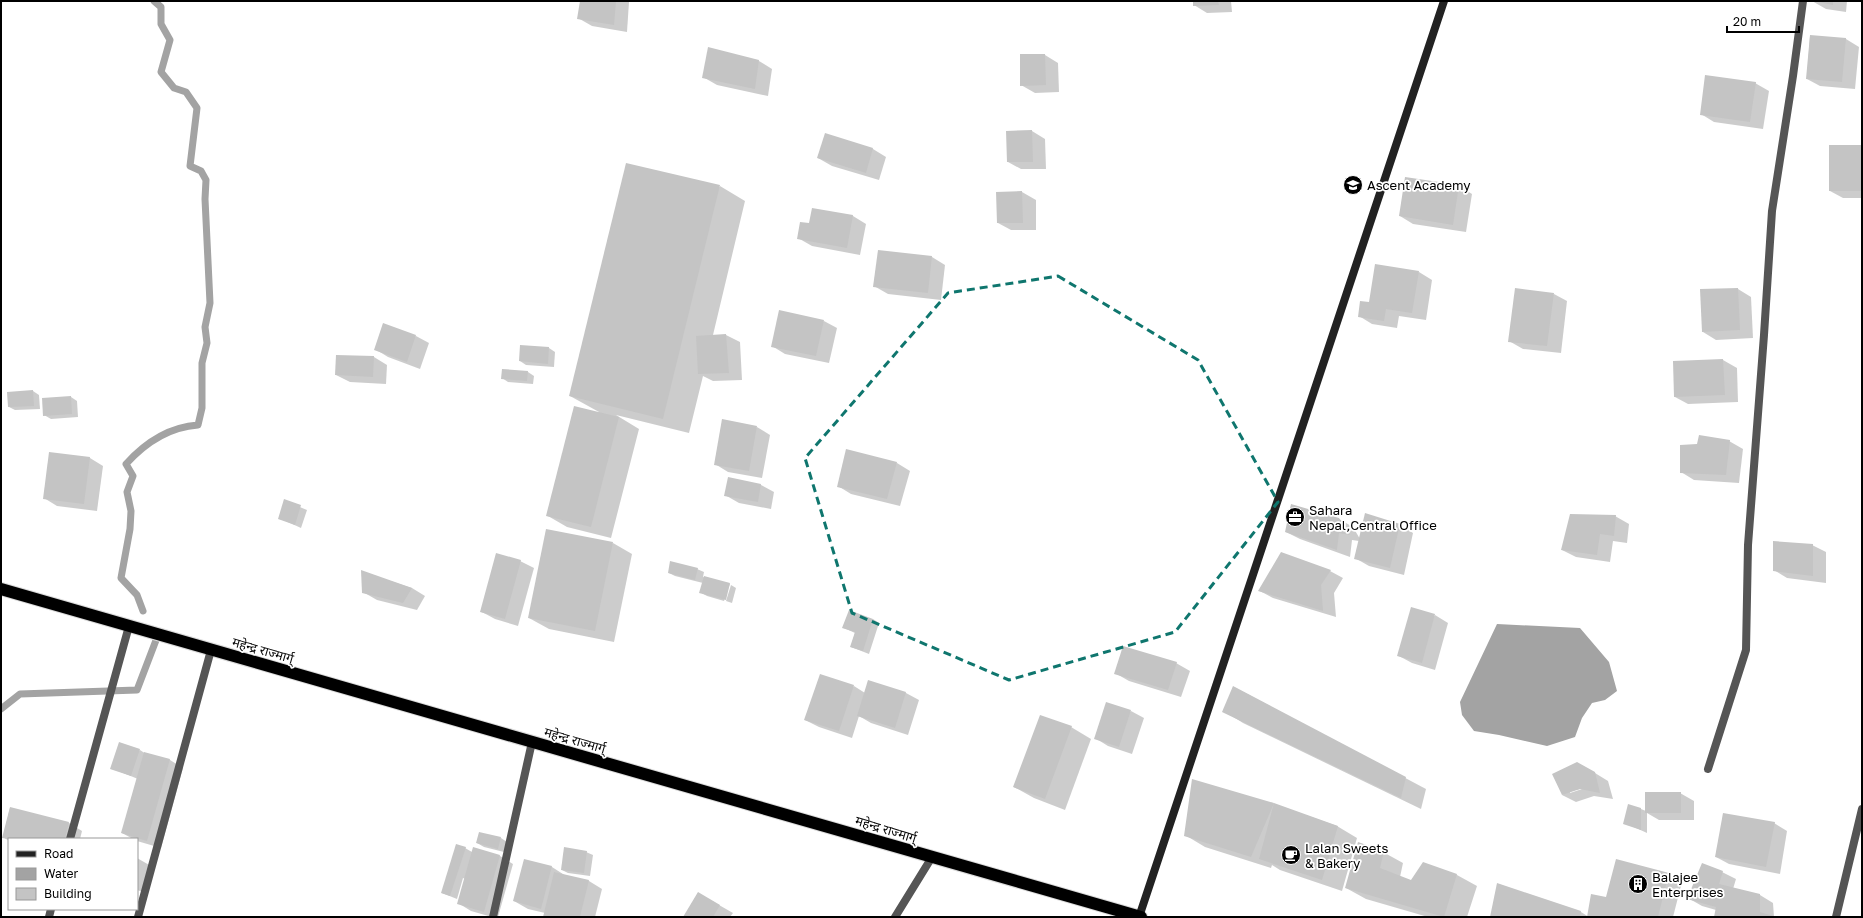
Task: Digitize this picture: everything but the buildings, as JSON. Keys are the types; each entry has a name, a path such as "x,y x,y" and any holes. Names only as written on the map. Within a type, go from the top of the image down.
{"highway":[{"name":"महेन्द्र राज्मार्ग्","path":"1,589 746,802 1140,917"}],"street":[{"path":"1140,917 1444,1"},
{"path":"1708,769 1746,650 1748,545 1772,211 1803,1"},
{"path":"70,838 129,626"},
{"path":"138,917 211,650"},
{"path":"493,917 532,742"},
{"path":"1836,917 1862,809"},
{"path":"895,917 932,857"}],"highlighted area":[{"path":"1058,276 1198,360 1278,502 1175,632 1009,680 852,613 805,458 948,293"}],"water":[{"path":"1497,624 1580,628 1609,662 1617,691 1605,700 1592,703 1582,718 1575,737 1547,746 1474,731 1462,715 1460,702"}],"waterway":[{"path":"143,611 137,595 121,578 130,529 131,511 127,492 133,476 126,464 141,449 159,437 178,429 198,425 202,408 202,363 207,343 205,327 210,303 205,199 206,180 201,171 190,166 197,108 186,92 174,88 161,72 170,40 161,24 161,7 154,1"},
{"path":"1,709 20,694 137,690 158,635"}],"place":[{"name":"Ascent Academy","path":"1353,185"},
{"name":"Sahara Nepal,Central Office","path":"1295,517"},
{"name":"Lalan Sweets & Bakery","path":"1291,855"},
{"name":"Balajee Enterprises","path":"1638,884"}]}
